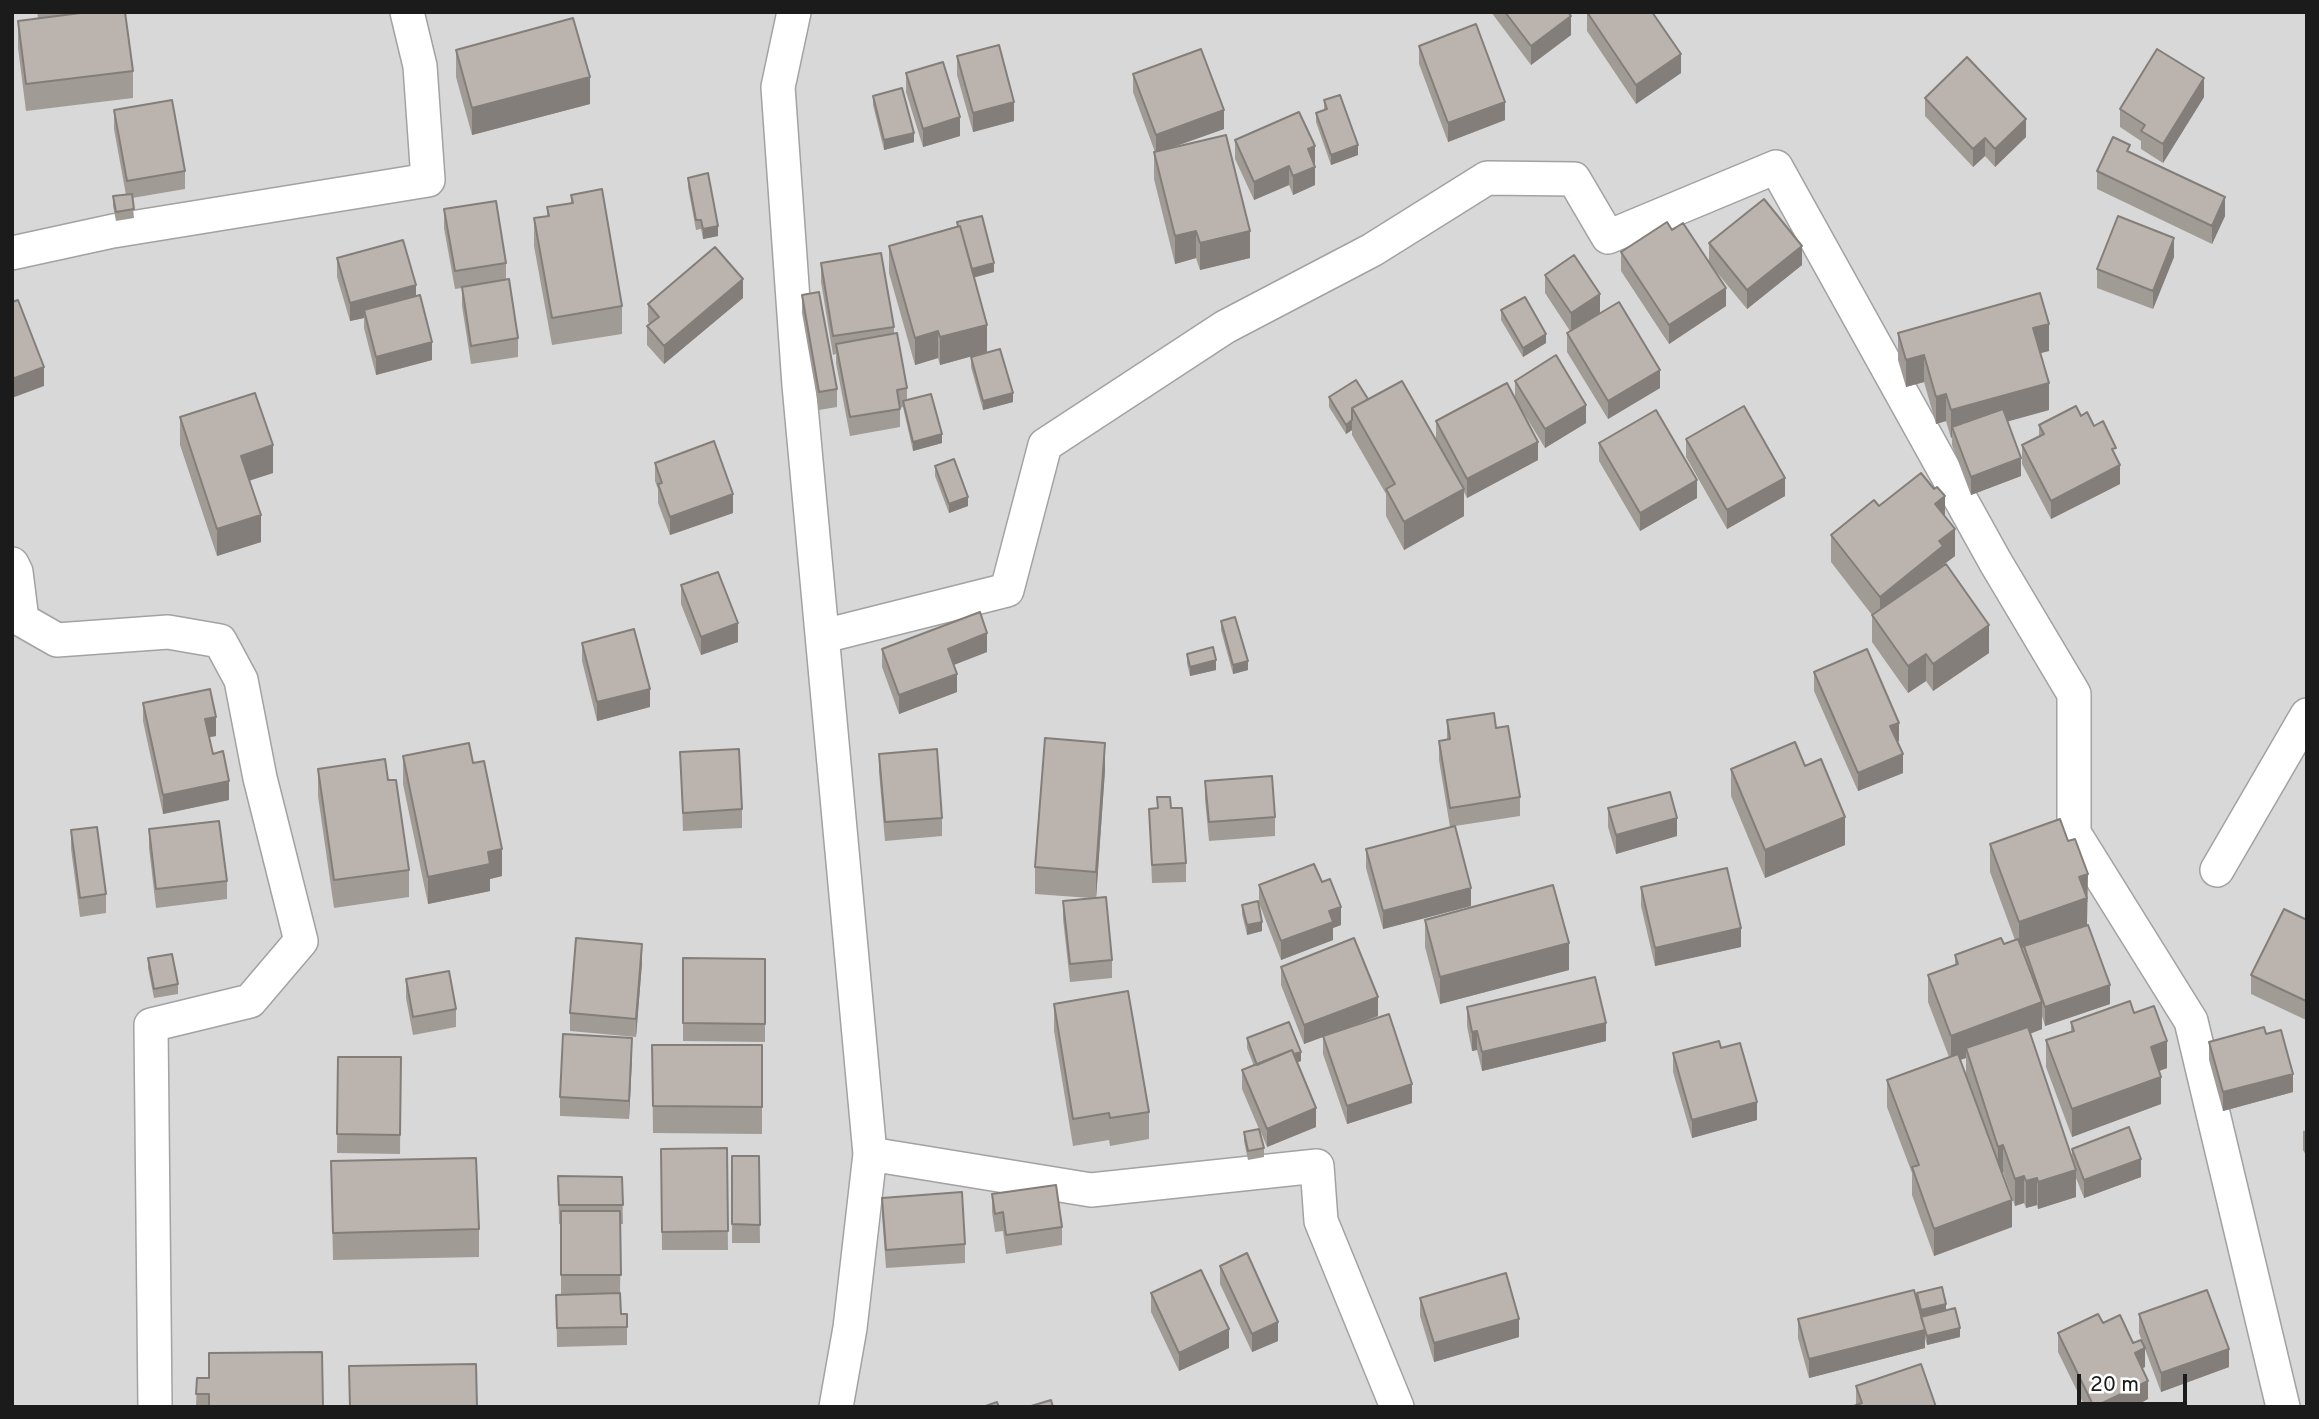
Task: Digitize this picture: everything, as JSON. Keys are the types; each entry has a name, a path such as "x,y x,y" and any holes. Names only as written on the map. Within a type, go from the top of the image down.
{"street":[{"path":"12,253 113,231 428,180 420,66 407,12"},
{"path":"794,12 778,87 799,386 870,1153 850,1328 835,1407"},
{"path":"824,635 1007,590 1045,445 1225,327 1372,250 1488,178 1574,178 1608,237 1776,167 1996,563 2074,694 2074,833 2191,1021 2283,1407"},
{"path":"12,564 16,572 22,620 57,640 168,632 220,641 241,680 260,778 301,941 250,1001 152,1025 155,1407"},
{"path":"2217,870 2307,715"},
{"path":"870,1153 1091,1190 1317,1166 1321,1221 1397,1407"}],"shaded area":[{"path":"12,12 2307,12 2307,1407 12,1407"}],"building":[{"path":"88,12 125,12 133,71 26,84 18,21"},
{"path":"1505,12 1568,12 1571,16 1531,46"},
{"path":"1587,12 1652,12 1681,54 1636,85"},
{"path":"573,18 590,77 472,108 456,50"},
{"path":"1476,24 1505,102 1448,123 1419,46"},
{"path":"999,45 1014,102 973,113 957,56"},
{"path":"1201,49 1224,110 1156,135 1133,74"},
{"path":"2157,49 2204,78 2163,144 2141,131 2145,125 2120,109"},
{"path":"1967,57 2026,119 1995,149 1985,138 1973,149 1925,98"},
{"path":"943,62 960,117 923,129 906,73"},
{"path":"902,88 914,133 884,140 873,96"},
{"path":"1340,95 1358,145 1331,155 1316,113 1327,109 1324,100"},
{"path":"172,100 185,171 127,181 114,110"},
{"path":"1299,112 1315,146 1308,149 1315,167 1293,176 1289,166 1254,182 1235,140"},
{"path":"1226,135 1250,231 1200,243 1196,231 1175,236 1154,152"},
{"path":"2113,137 2130,145 2127,151 2225,197 2212,226 2097,171"},
{"path":"708,173 718,226 703,229 701,220 696,220 688,178"},
{"path":"602,189 622,306 552,318 534,218 549,216 547,207 573,203 571,195"},
{"path":"132,194 134,209 116,212 113,196"},
{"path":"1764,199 1802,246 1747,290 1709,243"},
{"path":"496,201 506,263 455,271 444,209"},
{"path":"982,216 994,263 972,269 957,222"},
{"path":"2118,216 2174,238 2153,291 2097,269"},
{"path":"1667,222 1672,230 1683,223 1726,288 1669,325 1621,252"},
{"path":"960,226 987,325 940,337 938,331 915,338 889,246"},
{"path":"403,240 416,285 350,303 337,258"},
{"path":"715,247 743,279 664,346 647,326 659,317 648,304"},
{"path":"881,253 894,327 833,336 821,263"},
{"path":"1574,255 1600,294 1571,313 1545,275"},
{"path":"509,279 518,338 471,346 462,287"},
{"path":"819,292 837,389 819,392 802,295"},
{"path":"2040,293 2049,324 2033,328 2049,383 1951,410 1946,394 1936,397 1924,355 1906,360 1898,333"},
{"path":"420,295 432,342 376,357 364,310"},
{"path":"1525,297 1546,334 1523,348 1501,310"},
{"path":"18,300 44,367 12,379 12,302"},
{"path":"1619,302 1660,370 1608,401 1567,333"},
{"path":"897,333 907,388 897,390 900,409 850,417 836,344"},
{"path":"1000,349 1013,393 983,401 971,357"},
{"path":"1556,355 1586,405 1545,429 1515,381"},
{"path":"1356,380 1368,399 1352,408 1352,420 1346,425 1329,397"},
{"path":"1402,381 1464,489 1404,522 1386,489 1395,484 1352,408"},
{"path":"1507,383 1538,442 1467,479 1436,421"},
{"path":"255,393 273,445 241,456 261,515 217,529 180,417"},
{"path":"931,394 942,434 913,442 903,401"},
{"path":"1744,406 1785,478 1727,510 1686,439"},
{"path":"2076,406 2081,416 2087,412 2094,426 2103,421 2116,448 2112,449 2120,465 2051,501 2022,445 2044,434 2039,425"},
{"path":"2003,409 2021,458 1971,477 1952,427"},
{"path":"1656,410 1697,480 1640,513 1599,443"},
{"path":"714,441 733,494 670,517 658,484 662,483 655,463"},
{"path":"954,459 968,497 949,504 935,466"},
{"path":"1921,473 1934,489 1937,487 1945,496 1935,504 1955,529 1939,541 1943,546 1880,597 1831,535 1874,500 1879,506"},
{"path":"1946,564 1989,625 1933,664 1926,654 1908,666 1872,615"},
{"path":"718,572 738,623 701,637 681,585"},
{"path":"980,612 987,633 948,649 957,674 899,695 882,649"},
{"path":"1235,617 1248,661 1233,665 1221,621"},
{"path":"634,629 650,689 597,702 582,643"},
{"path":"1213,647 1216,660 1190,667 1187,654"},
{"path":"1867,649 1899,723 1890,726 1903,754 1858,773 1814,672"},
{"path":"210,689 216,717 205,719 213,754 223,751 229,781 163,795 143,703"},
{"path":"1494,713 1496,728 1508,726 1520,797 1450,808 1439,741 1450,739 1447,720"},
{"path":"1045,738 1105,743 1096,872 1035,867"},
{"path":"1795,742 1805,766 1821,759 1845,817 1765,850 1731,769"},
{"path":"469,743 473,763 484,761 502,849 488,852 490,864 428,877 403,756"},
{"path":"739,749 742,809 683,813 680,752"},
{"path":"937,749 942,818 885,822 879,754"},
{"path":"385,759 388,780 396,780 409,870 334,880 318,769"},
{"path":"1272,776 1275,817 1209,822 1205,781"},
{"path":"1670,792 1677,818 1616,835 1608,808"},
{"path":"1157,797 1170,797 1171,808 1182,808 1186,863 1152,865 1149,809 1158,808"},
{"path":"2060,819 2068,841 2075,839 2088,874 2079,877 2087,898 2019,922 1990,844"},
{"path":"219,821 227,881 156,889 149,829"},
{"path":"1455,826 1471,888 1383,911 1366,849"},
{"path":"97,827 106,894 80,898 71,830"},
{"path":"1314,864 1322,882 1330,879 1341,907 1329,911 1333,922 1281,941 1259,885"},
{"path":"1727,868 1741,928 1655,948 1641,887"},
{"path":"1553,885 1569,943 1440,977 1425,920"},
{"path":"1106,897 1112,960 1070,964 1063,901"},
{"path":"1258,901 1262,922 1247,925 1242,905"},
{"path":"2284,909 2307,920 2306,1001 2251,975"},
{"path":"2088,925 2110,985 2045,1007 2024,946"},
{"path":"576,938 642,944 636,1019 570,1013"},
{"path":"1354,938 1378,997 1304,1025 1281,967"},
{"path":"2001,938 2004,944 2018,939 2042,1002 1951,1036 1928,975 1958,964 1955,955"},
{"path":"172,954 178,984 154,989 148,958"},
{"path":"683,958 765,959 765,1024 683,1023"},
{"path":"449,971 456,1009 413,1017 406,979"},
{"path":"1595,977 1606,1023 1482,1052 1477,1031 1472,1032 1467,1007"},
{"path":"1128,991 1149,1112 1110,1118 1109,1113 1073,1119 1054,1004"},
{"path":"2130,1001 2134,1013 2154,1006 2167,1041 2151,1047 2161,1077 2072,1109 2046,1040 2074,1031 2071,1022"},
{"path":"1389,1014 1412,1084 1347,1106 1323,1036"},
{"path":"1289,1022 1301,1052 1294,1054 1292,1050 1257,1065 1247,1038"},
{"path":"2028,1027 2076,1170 2038,1182 2037,1178 2026,1181 2024,1176 2015,1179 2003,1145 1998,1147 1966,1048"},
{"path":"2264,1027 2266,1034 2281,1030 2293,1074 2223,1092 2209,1042"},
{"path":"563,1034 632,1038 629,1101 560,1097"},
{"path":"1719,1041 1721,1048 1740,1043 1757,1102 1692,1120 1673,1053"},
{"path":"652,1045 762,1045 762,1107 653,1106"},
{"path":"1292,1050 1316,1108 1267,1129 1242,1070"},
{"path":"1958,1054 2012,1200 1934,1229 1912,1167 1919,1165 1887,1080"},
{"path":"338,1057 401,1057 400,1135 337,1134"},
{"path":"2129,1127 2141,1159 2084,1180 2072,1149"},
{"path":"1259,1129 1264,1148 1248,1151 1244,1132"},
{"path":"727,1148 728,1231 662,1232 661,1149"},
{"path":"732,1156 759,1156 760,1225 732,1224"},
{"path":"476,1158 479,1229 333,1233 331,1161"},
{"path":"558,1176 622,1177 623,1205 559,1205"},
{"path":"1056,1185 1062,1227 1006,1235 1003,1212 995,1214 992,1194"},
{"path":"962,1192 965,1244 886,1250 882,1198"},
{"path":"561,1211 620,1211 621,1275 561,1275"},
{"path":"1247,1253 1278,1322 1252,1334 1220,1266"},
{"path":"1201,1270 1229,1329 1179,1353 1151,1293"},
{"path":"1506,1273 1519,1319 1434,1343 1420,1298"},
{"path":"1942,1287 1946,1304 1921,1310 1917,1293"},
{"path":"1914,1290 1925,1330 1809,1359 1798,1319"},
{"path":"2207,1290 2229,1349 2161,1373 2139,1314"},
{"path":"620,1293 621,1314 627,1314 627,1327 557,1328 556,1295"},
{"path":"1955,1308 1960,1328 1927,1336 1921,1317"},
{"path":"2098,1314 2103,1323 2120,1315 2133,1343 2141,1340 2145,1348 2135,1353 2148,1381 2094,1407 2058,1333"},
{"path":"322,1352 323,1407 209,1407 209,1394 196,1394 197,1378 209,1378 209,1353"},
{"path":"476,1364 477,1407 350,1407 349,1366"},
{"path":"1921,1364 1936,1407 1851,1407 1862,1403 1856,1386"},
{"path":"1051,1400 1053,1407 1028,1407"},
{"path":"997,1402 999,1407 983,1407"}]}
